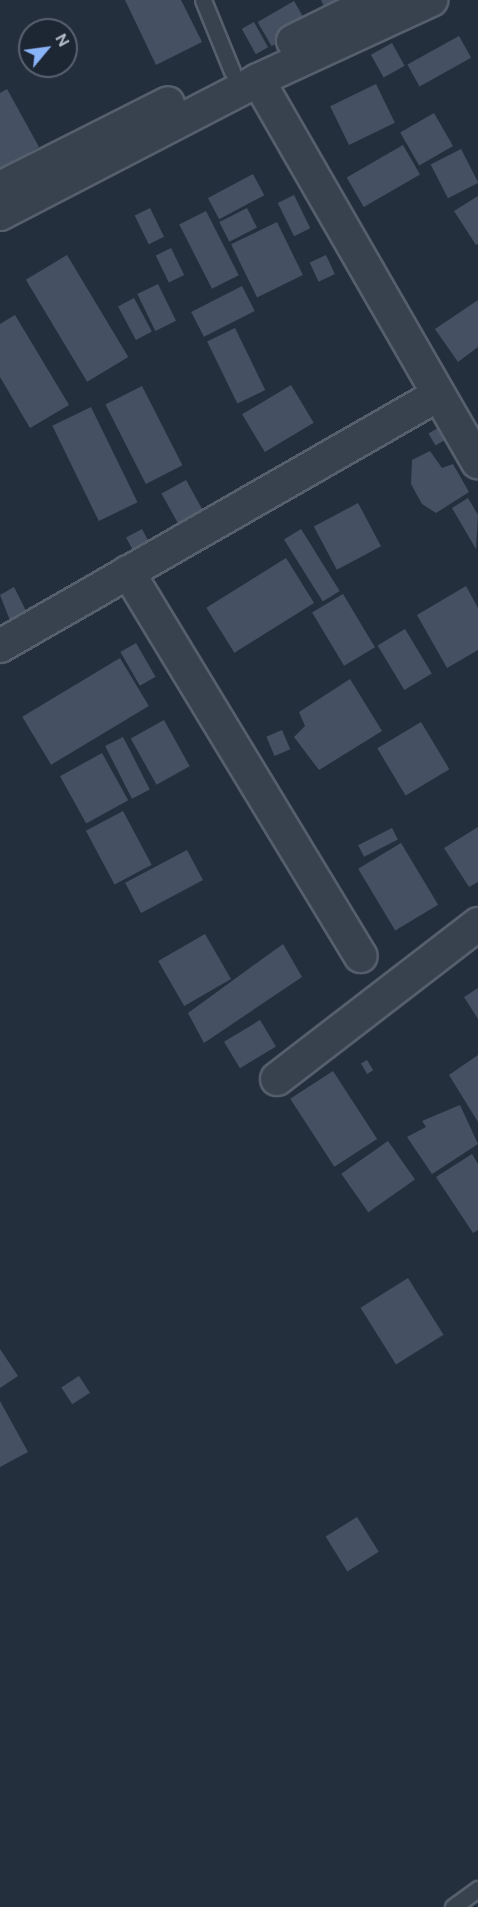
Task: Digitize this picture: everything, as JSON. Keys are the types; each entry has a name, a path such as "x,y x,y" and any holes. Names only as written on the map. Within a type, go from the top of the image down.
{"street":[{"path":"0,214 376,0"},
{"path":"0,188 245,75 431,0"},
{"path":"245,75 436,396 478,462"},
{"path":"0,646 436,396"},
{"path":"128,572 361,956"},
{"path":"276,1079 476,930"}],"lane":[{"path":"203,0 245,75"},
{"path":"453,1907 478,1889"}],"building":[{"path":"125,0 181,0 202,42 156,65"},
{"path":"321,0 369,0 330,19"},
{"path":"294,1 308,25 272,46 258,22"},
{"path":"254,22 268,47 256,54 242,29"},
{"path":"459,36 471,58 420,86 407,65"},
{"path":"392,43 405,66 384,77 371,55"},
{"path":"376,84 395,123 349,145 330,106"},
{"path":"7,89 39,147 0,169 0,93"},
{"path":"434,113 453,146 419,165 400,132"},
{"path":"403,145 420,174 364,207 347,178"},
{"path":"461,149 478,183 448,198 431,164"},
{"path":"253,174 264,195 219,219 208,198"},
{"path":"294,195 310,228 294,236 278,203"},
{"path":"478,196 478,244 476,245 454,211"},
{"path":"150,208 164,237 149,244 135,215"},
{"path":"247,208 257,228 229,242 219,222"},
{"path":"206,211 239,275 212,289 179,225"},
{"path":"277,222 303,275 257,297 231,244"},
{"path":"171,248 184,275 169,282 156,255"},
{"path":"67,255 128,357 87,382 26,280"},
{"path":"326,255 335,274 319,282 310,263"},
{"path":"158,284 176,321 155,331 137,294"},
{"path":"242,286 255,311 204,337 191,312"},
{"path":"134,298 152,332 136,340 118,306"},
{"path":"478,300 478,347 458,362 435,329"},
{"path":"15,315 69,405 30,428 0,377 0,324"},
{"path":"235,328 265,390 237,404 207,342"},
{"path":"291,385 314,423 265,452 242,414"},
{"path":"142,386 182,465 146,484 105,405"},
{"path":"91,407 137,502 99,521 52,426"},
{"path":"438,428 445,440 435,446 428,434"},
{"path":"430,451 442,468 453,464 469,492 436,513 422,504 411,484 412,460"},
{"path":"186,480 204,512 179,526 162,494"},
{"path":"468,498 478,515 476,549 452,508"},
{"path":"358,503 381,546 337,570 314,526"},
{"path":"142,529 152,548 136,556 126,537"},
{"path":"301,529 340,591 323,602 284,540"},
{"path":"286,558 314,603 234,653 206,608"},
{"path":"466,586 478,608 478,650 447,668 417,615"},
{"path":"14,587 28,615 11,623 0,595"},
{"path":"343,594 375,647 344,666 312,613"},
{"path":"405,629 432,674 404,690 378,645"},
{"path":"136,643 156,677 140,686 120,652"},
{"path":"120,658 149,706 51,765 22,717"},
{"path":"350,679 382,731 319,770 294,737 305,726 299,712"},
{"path":"164,720 190,766 156,785 131,738"},
{"path":"421,722 449,769 406,795 377,748"},
{"path":"282,730 290,749 275,756 266,737"},
{"path":"123,737 150,790 132,799 105,746"},
{"path":"102,753 128,800 86,824 60,776"},
{"path":"123,811 152,865 115,885 86,831"},
{"path":"478,827 478,882 469,887 444,848"},
{"path":"392,828 398,840 364,857 358,845"},
{"path":"401,843 438,905 395,930 358,869"},
{"path":"187,850 203,880 141,913 125,883"},
{"path":"205,934 231,979 184,1006 158,961"},
{"path":"283,944 302,977 204,1043 188,1013"},
{"path":"478,988 478,1019 464,997"},
{"path":"260,1020 276,1047 240,1068 224,1042"},
{"path":"478,1055 478,1122 449,1075"},
{"path":"367,1060 373,1070 367,1074 361,1064"},
{"path":"333,1071 377,1139 334,1167 290,1099"},
{"path":"460,1105 478,1144 432,1174 407,1137 426,1127 422,1121"},
{"path":"388,1141 415,1180 368,1212 341,1174"},
{"path":"472,1154 478,1164 478,1230 473,1233 436,1177"},
{"path":"408,1278 444,1335 396,1364 361,1308"},
{"path":"0,1349 18,1376 0,1388"},
{"path":"79,1376 90,1393 72,1404 61,1387"},
{"path":"0,1401 28,1452 0,1467"},
{"path":"357,1517 379,1552 347,1571 326,1537"}]}
